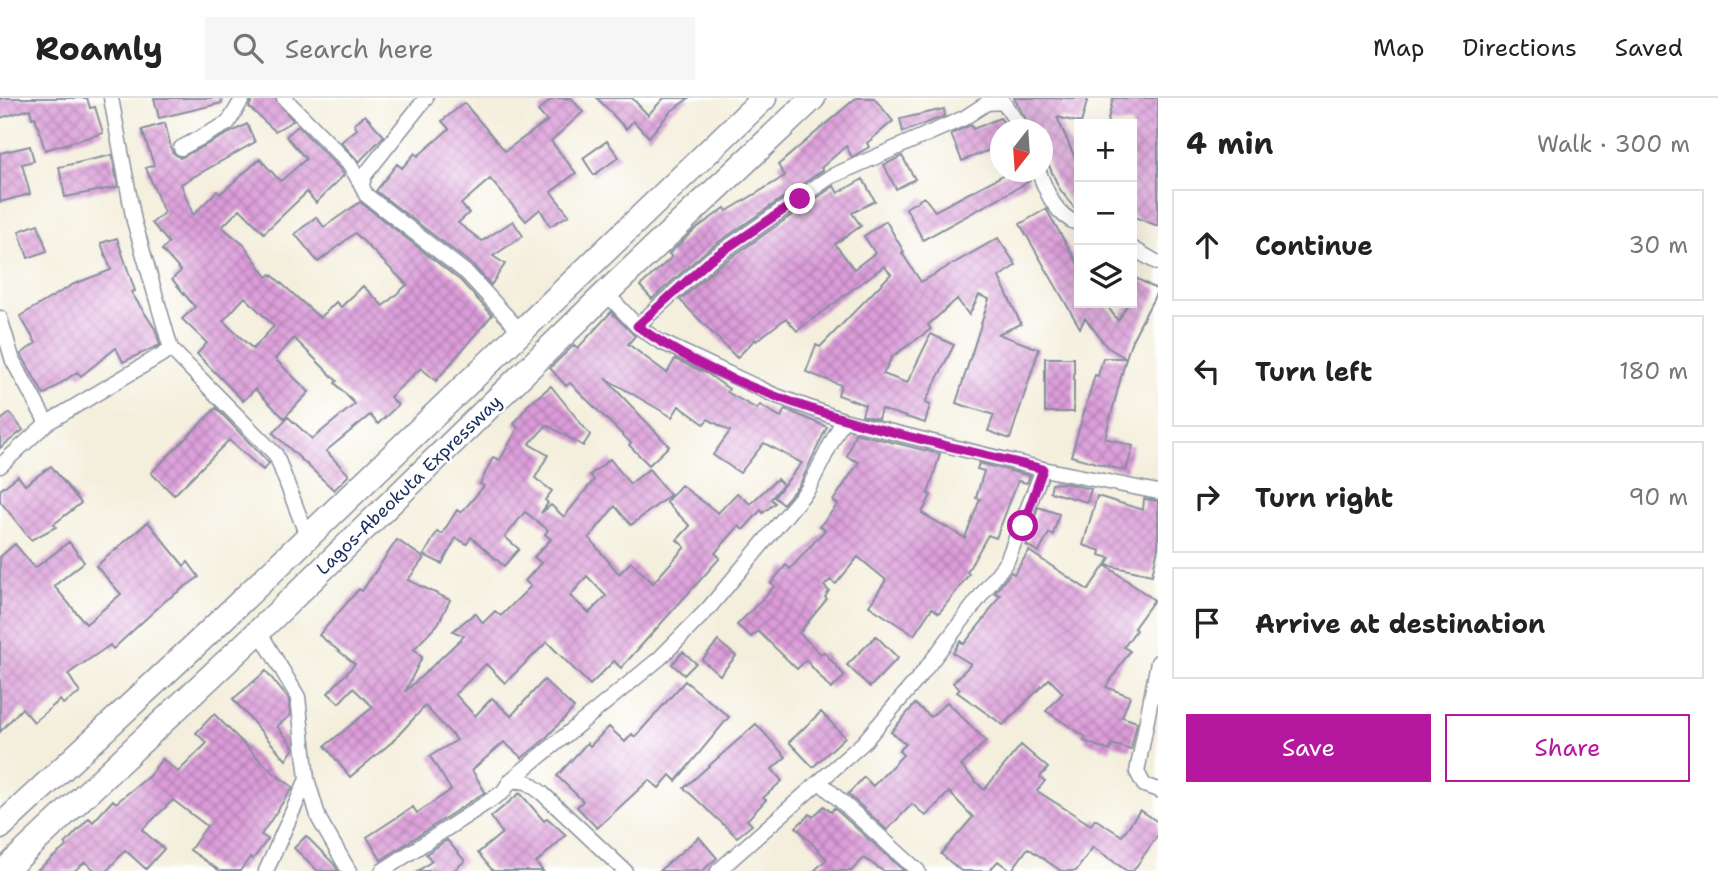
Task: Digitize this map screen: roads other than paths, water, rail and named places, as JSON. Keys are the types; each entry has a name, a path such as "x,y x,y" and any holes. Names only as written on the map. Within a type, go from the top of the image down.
{"highway":[{"name":"Lagos-Abeokuta Expressway","path":"0,827 764,98"},
{"name":"Lagos-Abeokuta Expressway","path":"4,871 813,98"}],"street":[{"path":"111,98 134,222 171,349 276,455 307,536"},
{"path":"181,148 228,123 243,98"},
{"path":"284,98 350,165 366,195 468,274 520,331"},
{"path":"362,186 365,176 426,98"},
{"path":"637,326 711,259 830,177 964,118 987,103 1003,102 1015,119"},
{"path":"1042,182 1064,218 1074,222"},
{"path":"1137,251 1158,263"},
{"path":"606,293 637,326 659,341 774,395 843,420 1043,469 1158,492"},
{"path":"0,318 13,361 47,423"},
{"path":"0,466 47,423 171,349"},
{"path":"382,871 503,792 511,780 660,658 708,609 808,489 843,420"},
{"path":"718,871 863,743 921,676 1007,561 1043,469"},
{"path":"258,631 298,697 307,779 319,819 349,871"},
{"path":"1158,662 1138,772 1144,785 1158,790"},
{"path":"266,871 307,779"},
{"path":"511,780 527,782 542,793 625,871"},
{"path":"820,782 918,871"}]}
